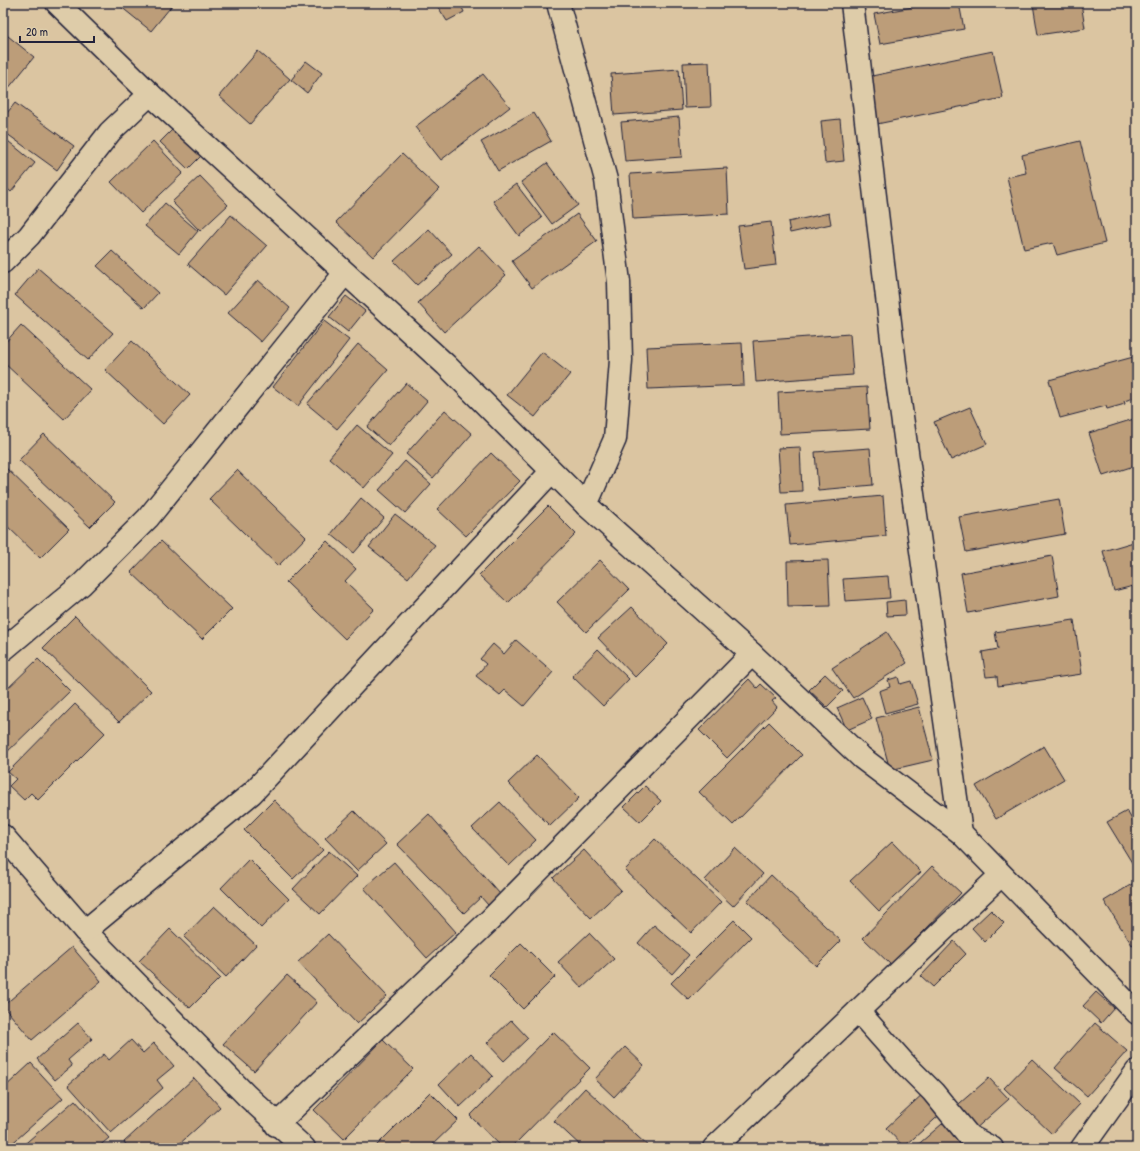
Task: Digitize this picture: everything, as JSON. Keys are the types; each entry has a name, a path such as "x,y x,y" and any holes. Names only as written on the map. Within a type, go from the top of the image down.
{"street":[{"path":"57,3 150,94 446,365 551,472 586,505 752,654 862,758 961,833 1137,1013"},
{"path":"558,3 606,180 619,282 622,360 615,439 586,505"},
{"path":"852,3 897,381 961,833"},
{"path":"3,262 29,236 110,132 150,94"},
{"path":"3,650 82,584 148,518 345,273"},
{"path":"85,931 252,793 551,472"},
{"path":"276,1125 490,920 752,654"},
{"path":"3,836 85,931 276,1125 304,1148"},
{"path":"714,1148 1001,875"},
{"path":"858,1011 905,1064 933,1092 969,1136 992,1148"},
{"path":"1082,1148 1137,1071"}],"building":[{"path":"123,3 174,3 151,31 120,6"},
{"path":"445,3 460,3 464,12 447,21 438,7"},
{"path":"935,3 959,3 964,29 880,44 874,14"},
{"path":"1081,3 1085,28 1038,35 1033,4"},
{"path":"3,32 34,57 3,95"},
{"path":"258,51 290,79 250,124 219,96"},
{"path":"993,51 1003,98 877,124 867,77"},
{"path":"306,61 322,73 307,93 291,80"},
{"path":"709,62 711,107 685,108 683,63"},
{"path":"679,69 682,110 614,115 611,74"},
{"path":"483,74 510,107 441,160 415,127"},
{"path":"15,103 74,146 57,170 3,131 3,118"},
{"path":"534,113 551,141 498,171 481,142"},
{"path":"679,117 682,157 625,161 621,122"},
{"path":"840,119 844,161 825,163 821,121"},
{"path":"174,128 201,156 188,169 160,142"},
{"path":"3,137 35,163 11,192 3,185"},
{"path":"153,141 183,173 141,213 111,182"},
{"path":"1080,141 1105,243 1057,255 1053,243 1024,249 1007,177 1026,173 1022,155"},
{"path":"402,154 439,189 373,257 336,222"},
{"path":"547,163 578,205 552,224 521,182"},
{"path":"727,168 729,214 633,219 630,174"},
{"path":"200,176 228,205 200,231 172,202"},
{"path":"516,184 542,218 519,236 493,201"},
{"path":"165,203 198,231 179,254 145,226"},
{"path":"829,213 831,224 790,233 788,222"},
{"path":"577,214 597,241 532,288 512,261"},
{"path":"231,215 267,246 224,295 188,264"},
{"path":"771,222 776,265 744,269 738,226"},
{"path":"429,229 452,254 417,285 394,261"},
{"path":"479,246 506,275 444,332 418,303"},
{"path":"112,251 158,293 144,308 97,266"},
{"path":"38,268 113,333 88,360 15,295"},
{"path":"258,280 290,308 261,342 228,313"},
{"path":"346,296 365,311 348,332 329,317"},
{"path":"324,321 349,340 298,406 273,387"},
{"path":"21,325 91,390 64,419 3,362 3,345"},
{"path":"850,334 853,375 756,382 753,341"},
{"path":"132,341 190,395 163,424 105,370"},
{"path":"742,343 744,385 648,389 646,347"},
{"path":"358,344 388,370 337,429 307,404"},
{"path":"542,352 570,374 535,417 507,395"},
{"path":"1137,356 1137,397 1124,401 1125,404 1107,409 1106,406 1060,418 1049,380"},
{"path":"406,383 427,401 389,446 367,427"},
{"path":"867,387 870,429 780,434 778,392"},
{"path":"970,407 987,444 951,460 934,422"},
{"path":"445,410 472,434 433,478 406,454"},
{"path":"1137,418 1137,465 1103,476 1089,433"},
{"path":"357,425 392,455 364,488 329,458"},
{"path":"44,434 115,502 90,527 19,460"},
{"path":"800,447 802,491 781,492 778,448"},
{"path":"870,448 873,485 818,490 815,452"},
{"path":"491,453 520,481 466,536 437,509"},
{"path":"405,461 431,484 405,513 379,490"},
{"path":"3,465 69,529 40,558 3,522"},
{"path":"237,470 306,537 278,566 209,499"},
{"path":"883,496 886,536 790,545 786,505"},
{"path":"361,498 384,518 354,553 331,534"},
{"path":"1059,499 1065,534 966,552 959,517"},
{"path":"548,506 576,534 508,603 479,575"},
{"path":"395,514 435,545 408,578 369,547"},
{"path":"161,541 232,609 202,639 131,572"},
{"path":"327,541 356,569 345,581 374,609 345,639 286,582"},
{"path":"1137,541 1137,585 1114,591 1103,551"},
{"path":"1052,556 1059,596 968,613 961,573"},
{"path":"600,560 629,590 586,632 557,602"},
{"path":"828,560 830,606 788,607 787,561"},
{"path":"888,576 890,598 845,601 843,579"},
{"path":"905,600 906,615 887,616 886,602"},
{"path":"632,607 668,644 635,677 598,638"},
{"path":"75,616 151,691 119,722 43,648"},
{"path":"1074,620 1082,674 998,686 997,676 986,677 982,652 998,649 995,632"},
{"path":"887,632 907,663 853,698 832,668"},
{"path":"516,640 553,672 524,706 505,690 500,695 476,676 486,664 480,659 493,644 504,654"},
{"path":"598,649 629,679 603,706 572,676"},
{"path":"38,659 70,691 3,756 3,693"},
{"path":"825,674 843,691 827,707 809,690"},
{"path":"898,677 900,684 911,681 918,704 885,713 879,691 890,687 888,680"},
{"path":"749,679 757,688 761,684 776,698 772,701 777,707 727,758 699,730"},
{"path":"862,697 872,719 847,730 837,708"},
{"path":"75,704 105,733 38,800 31,793 24,800 9,786 16,779 8,772"},
{"path":"919,707 933,760 890,770 876,718"},
{"path":"769,722 802,755 733,825 699,792"},
{"path":"1044,746 1064,779 996,819 976,786"},
{"path":"537,755 579,798 550,826 508,783"},
{"path":"645,786 661,801 640,822 624,807"},
{"path":"274,800 323,850 293,879 244,830"},
{"path":"500,802 536,840 509,866 472,828"},
{"path":"354,811 386,844 357,871 325,838"},
{"path":"1127,811 1137,828 1137,864 1134,866 1107,822"},
{"path":"429,814 500,894 488,905 481,897 464,913 397,844"},
{"path":"655,839 721,902 691,933 625,870"},
{"path":"892,842 921,872 879,911 850,881"},
{"path":"735,848 763,874 733,906 705,880"},
{"path":"584,850 621,890 591,918 553,878"},
{"path":"329,851 357,876 320,914 293,889"},
{"path":"249,859 289,899 261,928 221,888"},
{"path":"394,862 456,932 427,958 364,888"},
{"path":"932,866 961,893 891,965 863,938"},
{"path":"771,875 841,941 816,966 747,901"},
{"path":"1137,881 1137,942 1132,945 1104,901"},
{"path":"214,906 256,945 226,977 184,937"},
{"path":"991,910 1004,923 985,942 972,928"},
{"path":"734,920 751,937 689,1000 671,983"},
{"path":"654,925 689,955 672,974 638,943"},
{"path":"170,929 220,978 190,1008 139,961"},
{"path":"589,933 614,959 582,988 558,962"},
{"path":"328,934 387,996 357,1024 298,962"},
{"path":"954,941 966,954 933,987 921,976"},
{"path":"521,943 555,977 523,1009 489,975"},
{"path":"72,947 101,981 32,1040 3,1006"},
{"path":"287,975 317,1002 254,1071 223,1044"},
{"path":"1096,992 1114,1008 1101,1023 1083,1006"},
{"path":"511,1020 528,1038 504,1061 487,1043"},
{"path":"78,1023 92,1039 68,1060 72,1066 55,1080 37,1059"},
{"path":"1095,1023 1127,1051 1087,1096 1055,1068"},
{"path":"553,1032 590,1068 511,1148 503,1148 470,1116"},
{"path":"131,1040 143,1053 154,1043 174,1066 157,1080 163,1088 111,1133 68,1085 104,1054 109,1060"},
{"path":"383,1040 413,1069 344,1139 314,1110"},
{"path":"625,1047 644,1065 614,1097 595,1079"},
{"path":"471,1053 493,1076 460,1107 439,1084"},
{"path":"1032,1059 1080,1104 1052,1134 1004,1088"},
{"path":"31,1063 63,1098 7,1148 3,1148 3,1089"},
{"path":"194,1078 220,1107 175,1148 129,1148 124,1142"},
{"path":"989,1078 1009,1099 973,1131 953,1109"},
{"path":"585,1088 650,1148 583,1148 554,1121"},
{"path":"926,1091 944,1111 904,1147 886,1128"},
{"path":"430,1092 458,1120 429,1148 374,1148"},
{"path":"75,1100 109,1138 97,1148 20,1148"},
{"path":"949,1118 968,1140 958,1148 914,1148"}]}
